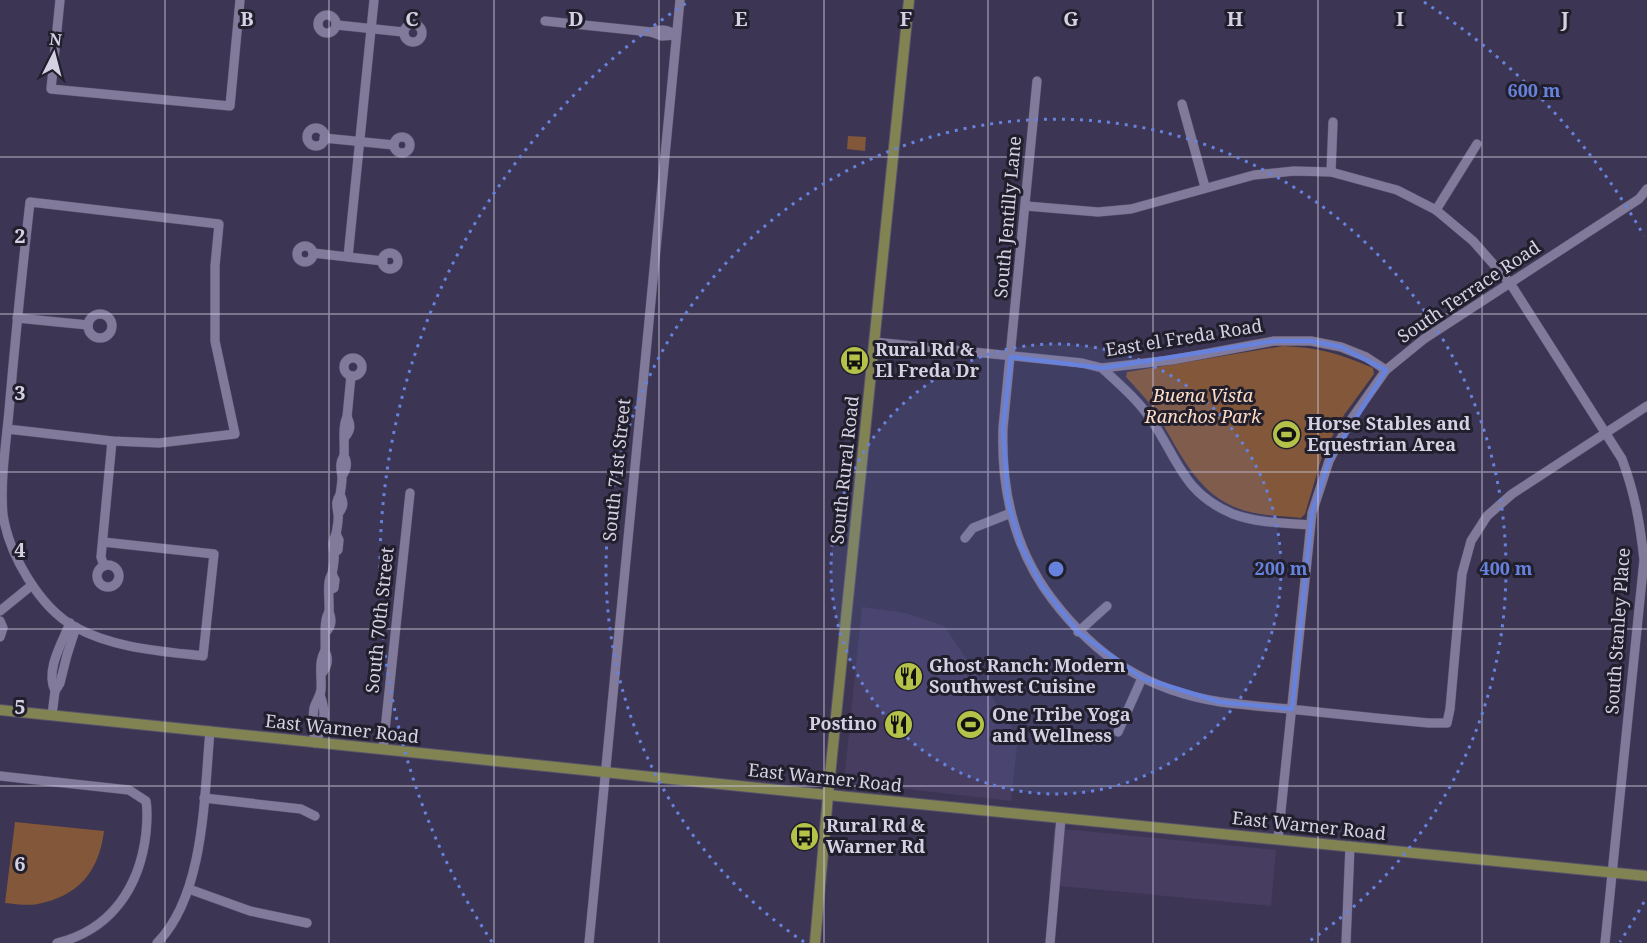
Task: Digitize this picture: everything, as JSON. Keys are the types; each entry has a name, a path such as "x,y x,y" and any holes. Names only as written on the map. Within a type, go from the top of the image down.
{"main road":[{"name":"South Rural Road","path":"815,943 909,0"},
{"name":"East Warner Road","path":"0,710 1647,876"}],"street":[{"path":"60,0 51,89 230,106 240,0"},
{"path":"348,257 374,0"},
{"name":"South 71st Street","path":"588,943 680,0"},
{"path":"544,21 651,32 662,36 676,35"},
{"path":"337,25 403,32"},
{"name":"South Jentilly Lane","path":"1037,81 1002,454 1006,491 1021,546 1042,586 1078,632 1106,655 1142,678 1166,688 1211,700 1447,723 1462,574 1471,541 1487,516 1512,494 1605,433"},
{"path":"1182,104 1205,188"},
{"path":"1331,172 1332,122"},
{"path":"324,138 394,145"},
{"path":"1436,210 1477,144"},
{"name":"South Stanley Place","path":"1026,206 1098,212 1131,209 1254,175 1294,171 1331,172 1397,190 1436,210 1473,241 1510,284 1622,459 1639,515 1644,560 1605,943"},
{"name":"South Terrace Road","path":"1278,839 1312,513 1329,461 1350,422 1386,370 1424,339 1639,199 1647,189"},
{"path":"7,429 112,441 159,443 236,434 215,341 215,266 219,224 30,202 17,318 2,484 3,515 13,552 32,585 50,606 73,625 110,642 203,656 214,554 103,542"},
{"path":"313,253 382,261"},
{"path":"17,318 88,325"},
{"name":"East el Freda Road","path":"874,342 1082,363 1102,368 1172,360 1274,341 1311,341 1341,347 1366,357 1386,370"},
{"path":"1102,368 1133,397 1151,420 1182,474 1203,497 1233,514 1256,520 1310,525"},
{"path":"315,742 313,724 315,706 320,695 322,672 327,667 328,657 325,651 331,618 330,591 334,588 335,580 332,574 334,553 338,550 339,540 336,534 338,514 342,509 343,501 340,495 342,476 346,471 347,462 344,456 345,437 350,432 347,417 351,376"},
{"path":"1605,433 1647,406"},
{"path":"104,566 101,557 112,441"},
{"name":"South 70th Street","path":"383,749 410,493"},
{"path":"965,538 973,528 1011,513"},
{"path":"0,611 32,585"},
{"path":"1078,632 1107,606"},
{"path":"0,621 3,628 0,637"},
{"path":"52,715 55,691 51,683 73,625"},
{"path":"1118,732 1142,678"},
{"path":"157,943 176,916 189,889 198,854 210,732"},
{"path":"0,776 129,790 146,801 148,810 145,843 130,889 118,906 92,930 73,940 57,943"},
{"path":"204,798 302,809 315,816"},
{"path":"1050,943 1061,818"},
{"path":"1346,943 1350,846"},
{"path":"189,889 249,911 307,923"}],"highlighted area":[{"path":"1274,341 1311,341 1341,347 1386,370 1329,461 1312,513 1292,709 1220,702 1142,678 1078,632 1042,586 1021,546 1008,502 1003,428 1011,357 1102,368"}],"shaded area":[{"path":"862,607 905,613 944,626 1018,736 1011,801 854,783 847,779 845,772"},
{"path":"1054,828 1276,850 1271,906 1049,885"}],"green space":[{"path":"848,136 866,137 865,151 847,149"},
{"name":"Buena Vista Ranchos Park","path":"1283,346 1308,348 1339,355 1373,368 1374,374 1344,415 1323,453 1305,514 1301,518 1246,511 1214,495 1190,469 1153,408 1126,377 1127,372"},
{"path":"15,822 104,831 97,859 84,880 64,895 52,900 30,905 5,903"}],"place":[{"name":"Rural Rd & El Freda Dr","path":"854,360"},
{"name":"Horse Stables and Equestrian Area","path":"1286,434"},
{"name":"Ghost Ranch: Modern Southwest Cuisine","path":"908,676"},
{"name":"Postino","path":"898,724"},
{"name":"One Tribe Yoga and Wellness","path":"971,725"},
{"name":"Rural Rd & Warner Rd","path":"805,836"}]}
